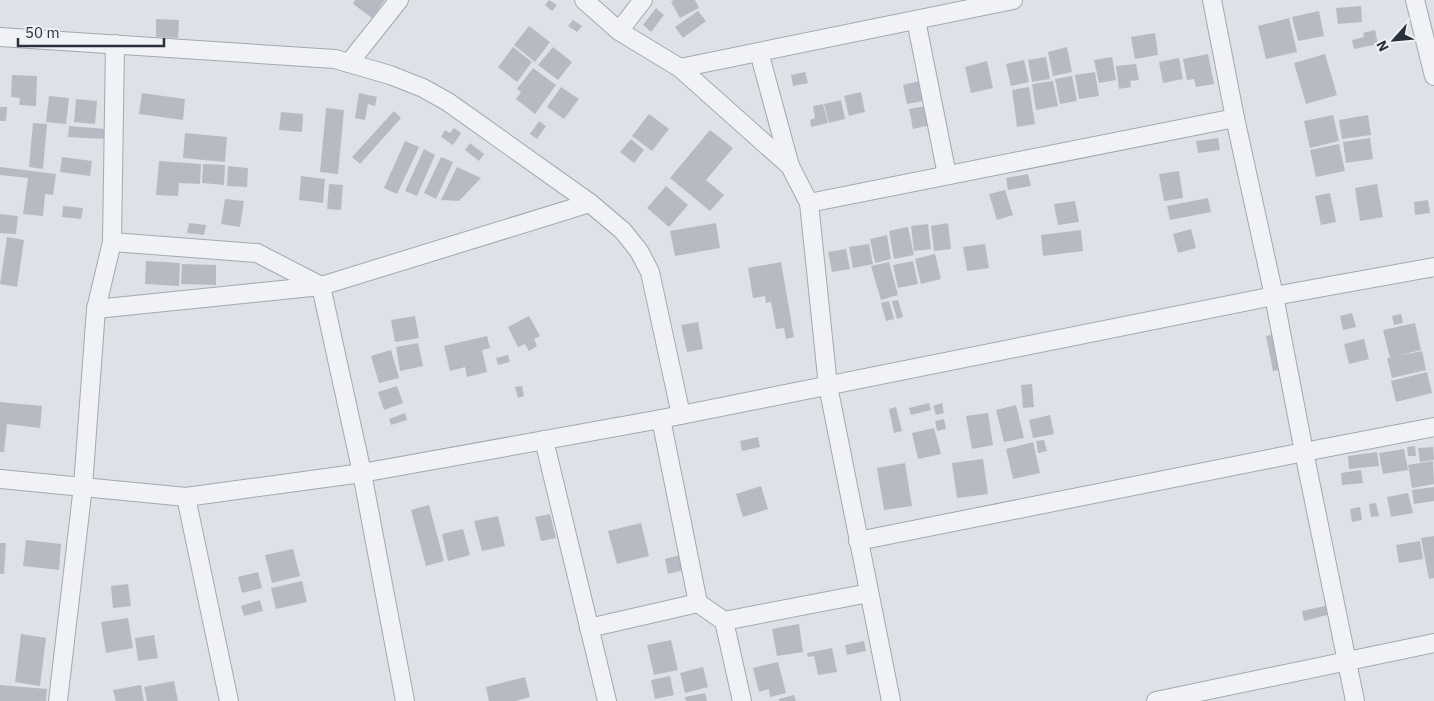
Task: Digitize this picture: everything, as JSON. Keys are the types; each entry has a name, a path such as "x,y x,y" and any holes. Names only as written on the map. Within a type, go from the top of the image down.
{"street":[{"path":"349,63 399,0"},
{"path":"584,0 619,31 680,68 790,166"},
{"path":"619,31 643,0"},
{"path":"680,68 1013,0"},
{"path":"1212,0 1235,118 1274,296 1355,701"},
{"path":"1415,0 1434,76"},
{"path":"916,20 946,175"},
{"path":"0,37 326,58 390,75 423,88 448,102 590,203 623,231 639,251 650,272 681,415"},
{"path":"58,701 83,486 96,309 112,242 115,44"},
{"path":"759,52 790,166 809,203 828,386 891,701"},
{"path":"809,203 1235,118"},
{"path":"96,309 321,286 590,203"},
{"path":"112,242 257,253 321,286"},
{"path":"0,479 186,497 362,473 681,415 1274,296 1434,267"},
{"path":"321,286 362,473 405,701"},
{"path":"660,419 698,603 724,621 742,701"},
{"path":"858,541 1434,428"},
{"path":"544,440 607,701"},
{"path":"186,497 229,701"},
{"path":"724,621 869,593"},
{"path":"590,628 698,603"},
{"path":"1167,700 1434,643"}],"building":[{"path":"355,0 385,0 372,18 353,4"},
{"path":"549,0 557,5 552,11 545,5"},
{"path":"674,0 695,0 699,8 680,18 671,2"},
{"path":"1361,6 1362,22 1338,24 1336,8"},
{"path":"656,8 664,15 651,32 643,25"},
{"path":"698,11 706,21 683,38 675,27"},
{"path":"1319,11 1324,36 1298,41 1292,17"},
{"path":"1289,18 1297,52 1266,59 1258,26"},
{"path":"156,19 179,20 178,38 156,37"},
{"path":"573,20 582,26 577,32 568,26"},
{"path":"529,26 550,42 535,62 514,45"},
{"path":"1375,30 1378,44 1354,49 1352,40 1364,37 1363,33"},
{"path":"1155,33 1158,55 1135,59 1131,37"},
{"path":"513,47 532,62 517,82 498,67"},
{"path":"553,47 572,62 558,80 538,65"},
{"path":"1067,47 1072,72 1053,76 1048,52"},
{"path":"1208,54 1214,84 1196,87 1194,79 1187,80 1183,59"},
{"path":"1325,54 1337,95 1306,104 1294,63"},
{"path":"1046,57 1050,79 1032,82 1028,60"},
{"path":"1112,57 1116,80 1099,83 1094,60"},
{"path":"1179,58 1183,79 1163,83 1159,62"},
{"path":"1024,60 1029,82 1011,86 1006,64"},
{"path":"987,61 993,88 971,93 965,67"},
{"path":"1136,64 1139,80 1130,81 1131,87 1119,89 1116,66"},
{"path":"533,68 556,85 535,114 516,99 521,92 517,89"},
{"path":"805,72 808,83 793,86 791,75"},
{"path":"1095,72 1099,96 1079,99 1075,75"},
{"path":"12,75 37,76 36,106 19,105 20,98 11,97"},
{"path":"1072,76 1077,101 1060,104 1055,79"},
{"path":"919,81 923,101 907,104 903,85"},
{"path":"1053,81 1058,106 1036,110 1032,84"},
{"path":"561,87 579,99 564,119 547,107"},
{"path":"1029,87 1035,124 1017,127 1012,90"},
{"path":"861,92 865,112 849,116 844,96"},
{"path":"142,93 185,99 183,120 139,114"},
{"path":"359,93 377,97 375,106 368,104 365,120 355,118"},
{"path":"49,96 69,98 66,124 46,122"},
{"path":"76,99 97,101 95,124 74,122"},
{"path":"841,100 845,119 829,123 824,104"},
{"path":"823,104 828,123 811,127 810,120 815,118 813,106"},
{"path":"926,106 930,125 913,129 909,109"},
{"path":"0,107 7,107 6,121 0,121"},
{"path":"326,108 344,110 338,174 320,172"},
{"path":"394,111 401,118 360,164 352,157"},
{"path":"281,112 303,114 302,132 279,130"},
{"path":"649,114 669,129 652,151 632,136"},
{"path":"1333,115 1339,141 1310,148 1304,121"},
{"path":"1368,115 1371,135 1342,139 1339,120"},
{"path":"539,121 546,126 537,139 530,134"},
{"path":"33,123 47,124 43,169 29,167"},
{"path":"69,126 105,129 105,139 68,137"},
{"path":"454,128 461,133 453,145 441,137 445,130 450,133"},
{"path":"710,130 733,148 706,180 724,195 710,211 670,178"},
{"path":"185,133 227,137 225,162 183,158"},
{"path":"1218,138 1220,150 1198,153 1196,141"},
{"path":"1370,138 1373,159 1346,163 1343,142"},
{"path":"631,139 644,150 634,163 620,152"},
{"path":"405,141 419,147 397,194 384,188"},
{"path":"470,143 484,154 479,161 465,150"},
{"path":"1339,144 1345,171 1316,177 1310,150"},
{"path":"424,149 435,155 417,196 405,191"},
{"path":"62,157 92,161 90,176 60,172"},
{"path":"441,157 453,162 436,199 424,193"},
{"path":"159,161 201,164 200,184 179,183 178,196 156,195"},
{"path":"203,164 225,165 224,185 202,183"},
{"path":"228,166 248,168 247,187 227,186"},
{"path":"0,167 56,174 53,195 45,194 43,216 23,214 28,178 0,175"},
{"path":"457,167 481,178 459,201 441,200"},
{"path":"1179,171 1183,198 1164,201 1159,174"},
{"path":"1028,174 1031,186 1008,190 1006,178"},
{"path":"301,176 325,179 323,203 299,200"},
{"path":"329,184 343,185 341,210 327,209"},
{"path":"1377,184 1383,217 1360,221 1355,188"},
{"path":"666,186 688,205 669,227 647,208"},
{"path":"1005,190 1013,215 997,220 989,194"},
{"path":"1330,193 1336,222 1321,225 1315,196"},
{"path":"1208,198 1211,212 1170,220 1167,206"},
{"path":"225,199 244,201 240,227 221,224"},
{"path":"1428,200 1430,213 1415,215 1414,202"},
{"path":"1075,201 1079,222 1058,225 1054,204"},
{"path":"63,206 83,208 81,219 62,217"},
{"path":"0,214 18,216 16,234 0,233"},
{"path":"189,223 206,225 204,235 187,233"},
{"path":"716,223 720,248 675,256 670,231"},
{"path":"948,223 951,249 934,251 931,226"},
{"path":"928,224 931,249 914,251 911,226"},
{"path":"908,227 914,255 894,259 889,231"},
{"path":"1191,229 1196,248 1178,253 1173,234"},
{"path":"1081,230 1083,251 1043,256 1041,235"},
{"path":"887,235 891,259 875,263 870,239"},
{"path":"7,237 24,240 17,287 0,284"},
{"path":"869,244 873,264 853,268 849,247"},
{"path":"985,244 989,268 967,271 963,247"},
{"path":"846,249 850,269 832,272 828,252"},
{"path":"935,254 941,279 921,284 915,259"},
{"path":"146,261 180,263 179,286 145,284"},
{"path":"913,261 918,284 898,288 893,265"},
{"path":"781,262 794,337 786,339 784,328 776,329 771,302 766,303 765,296 753,298 748,268"},
{"path":"889,262 898,295 881,300 871,266"},
{"path":"182,264 216,265 216,285 181,284"},
{"path":"898,300 903,317 897,319 892,301"},
{"path":"889,301 894,319 886,321 881,303"},
{"path":"1352,313 1356,327 1343,330 1340,316"},
{"path":"1401,314 1403,323 1394,325 1392,316"},
{"path":"415,316 419,338 395,342 391,320"},
{"path":"529,316 540,336 534,339 537,346 529,351 525,344 518,347 508,327"},
{"path":"698,322 703,349 687,352 681,325"},
{"path":"1415,323 1421,350 1397,356 1422,351 1426,370 1392,378 1387,358 1390,358 1383,330"},
{"path":"1276,334 1283,369 1273,371 1266,336"},
{"path":"487,336 490,348 482,350 487,372 467,377 465,367 450,371 444,346"},
{"path":"1364,339 1369,359 1349,364 1344,344"},
{"path":"418,343 423,366 400,371 396,347"},
{"path":"391,350 399,378 379,383 371,356"},
{"path":"508,355 510,362 498,365 496,358"},
{"path":"1427,372 1432,393 1396,402 1391,381"},
{"path":"1032,384 1034,407 1023,408 1021,385"},
{"path":"397,386 403,403 384,410 378,392"},
{"path":"522,386 524,396 518,398 515,387"},
{"path":"0,402 42,406 40,428 7,424 4,452 0,452"},
{"path":"929,403 931,410 911,415 909,408"},
{"path":"942,403 944,413 936,415 933,406"},
{"path":"1016,405 1024,438 1004,442 996,410"},
{"path":"896,407 902,431 894,433 889,409"},
{"path":"405,413 407,420 391,425 389,419"},
{"path":"988,413 993,445 972,449 966,416"},
{"path":"1050,415 1054,434 1033,438 1029,420"},
{"path":"944,419 946,429 937,431 935,421"},
{"path":"934,428 941,454 918,459 912,433"},
{"path":"758,437 760,447 742,451 740,441"},
{"path":"1044,440 1047,451 1038,453 1036,441"},
{"path":"1033,442 1040,473 1013,479 1006,449"},
{"path":"1415,446 1416,456 1408,456 1407,447"},
{"path":"1433,447 1434,460 1420,462 1418,448"},
{"path":"1404,449 1408,470 1383,474 1379,453"},
{"path":"1377,452 1379,466 1349,469 1348,456"},
{"path":"983,459 988,494 957,498 952,463"},
{"path":"1433,461 1434,484 1412,488 1408,465"},
{"path":"905,463 912,506 884,510 877,468"},
{"path":"1361,470 1363,483 1342,485 1341,473"},
{"path":"761,486 768,509 743,517 736,494"},
{"path":"1434,487 1434,501 1414,504 1412,490"},
{"path":"1408,493 1413,513 1391,517 1387,497"},
{"path":"1376,503 1379,516 1371,517 1369,504"},
{"path":"429,505 444,561 426,566 411,510"},
{"path":"1360,507 1362,520 1352,522 1350,509"},
{"path":"550,514 556,538 541,541 535,517"},
{"path":"498,516 505,546 482,551 474,521"},
{"path":"641,523 649,556 617,564 608,531"},
{"path":"463,529 470,555 448,561 442,534"},
{"path":"1434,536 1434,578 1429,579 1421,538"},
{"path":"26,540 61,544 59,570 23,566"},
{"path":"1420,541 1423,559 1399,563 1396,545"},
{"path":"0,543 6,543 4,574 0,574"},
{"path":"293,549 300,576 272,583 265,555"},
{"path":"680,555 684,570 668,574 665,559"},
{"path":"258,572 262,588 242,593 238,577"},
{"path":"302,581 307,602 276,609 271,588"},
{"path":"128,584 131,606 113,608 111,586"},
{"path":"260,600 263,611 244,616 241,606"},
{"path":"1329,605 1331,614 1304,621 1302,611"},
{"path":"128,618 133,648 106,653 101,622"},
{"path":"799,624 803,652 777,656 772,629"},
{"path":"21,634 46,638 40,686 15,682"},
{"path":"154,635 158,658 138,661 135,638"},
{"path":"671,640 678,670 654,675 647,645"},
{"path":"864,641 866,651 847,655 845,645"},
{"path":"832,648 837,672 818,675 814,656 808,657 807,653"},
{"path":"778,662 786,693 770,697 769,689 759,692 753,668"},
{"path":"703,667 708,687 685,693 680,673"},
{"path":"670,676 674,695 655,699 651,680"},
{"path":"525,677 530,697 516,701 489,701 486,687"},
{"path":"174,681 178,701 147,701 144,687"},
{"path":"0,685 47,689 46,701 0,701"},
{"path":"141,685 144,701 116,701 113,690"},
{"path":"705,693 707,701 686,701 685,697"},
{"path":"794,695 796,701 779,701 779,699"}]}
